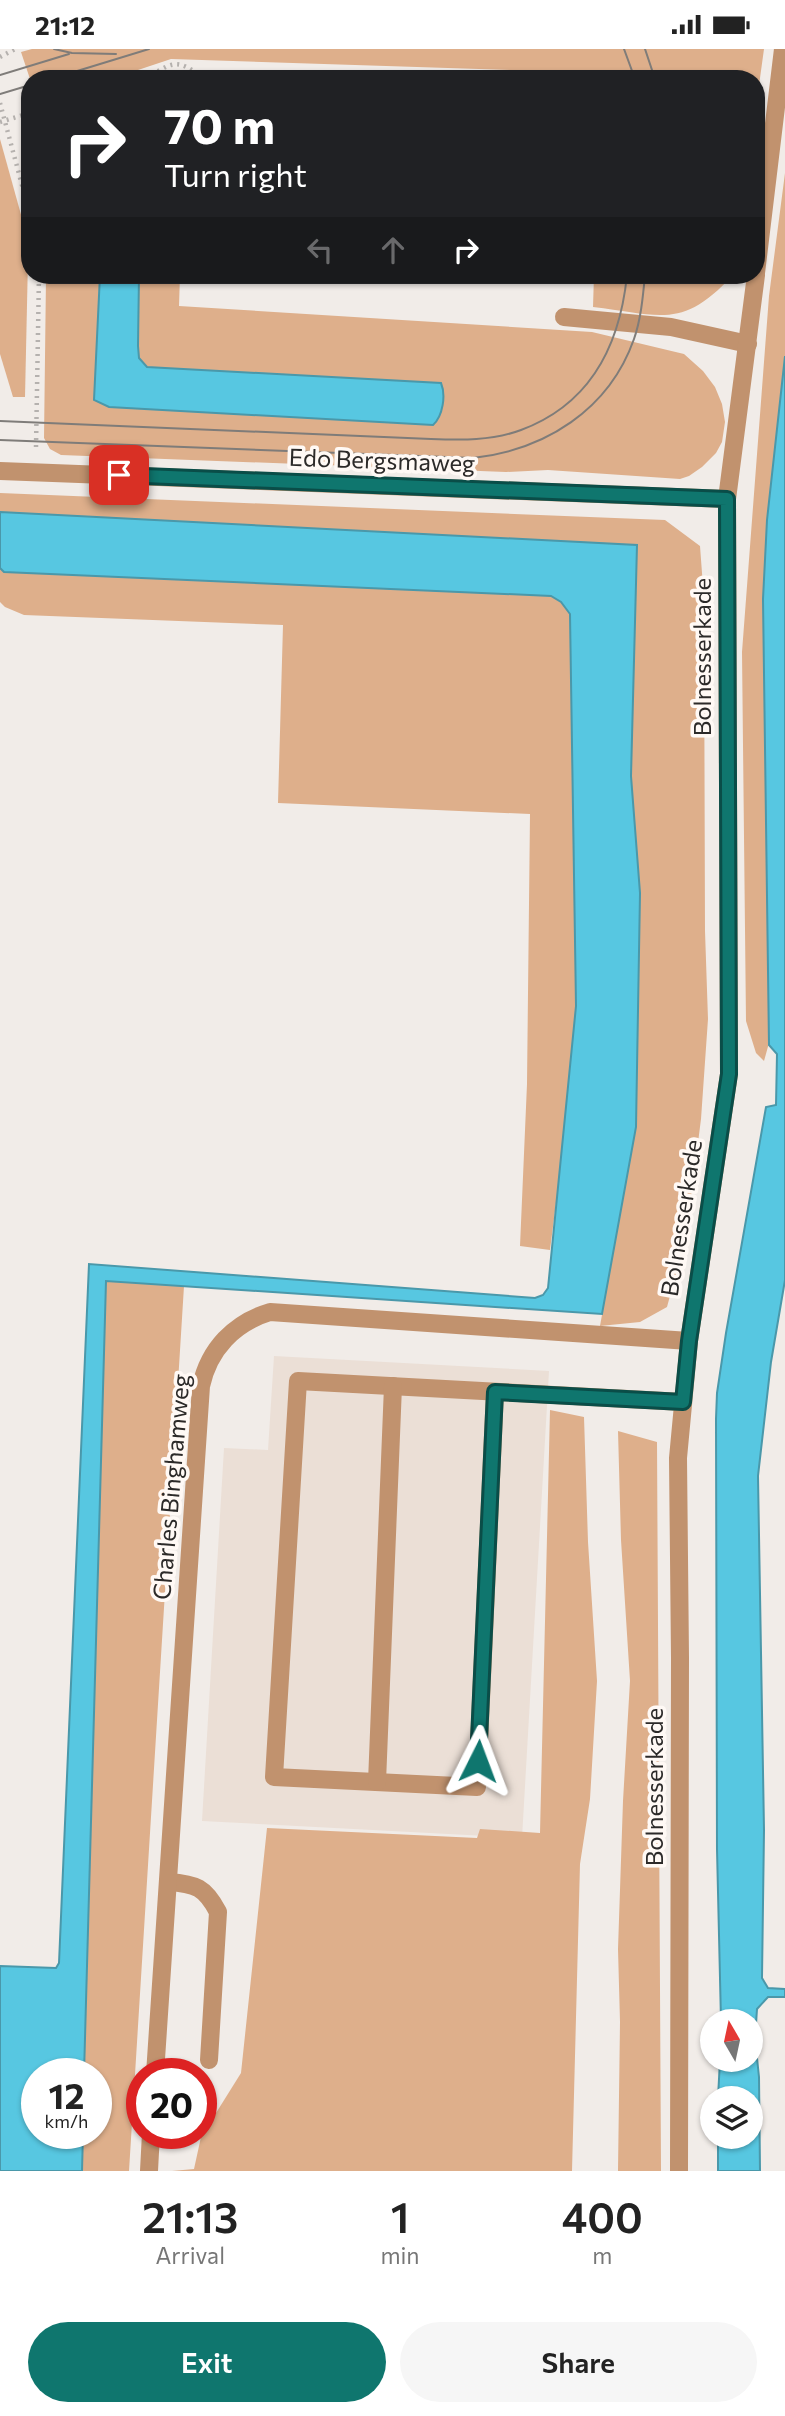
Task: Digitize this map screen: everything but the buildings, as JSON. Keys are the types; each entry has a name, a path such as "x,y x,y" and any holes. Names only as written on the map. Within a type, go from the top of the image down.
{"street":[{"name":"Bolnesserkade","path":"765,199 783,49"},
{"name":"Bolnesserkade","path":"679,2171 678,1458 689,1341 729,1074 727,499 755,284"},
{"path":"565,317 671,327 747,344"},
{"name":"Edo Bergsmaweg","path":"0,471 727,499"},
{"name":"Charles Binghamweg","path":"156,2058 201,1386 205,1367 216,1350 229,1335 255,1317 270,1312 689,1341"},
{"path":"495,1392 477,1787 274,1777 298,1381 683,1402"},
{"path":"377,1782 393,1386"},
{"path":"168,1882 186,1883 208,1893 218,1912 209,2058"},
{"path":"149,2171 150,2149"}],"path":[{"path":"0,57 15,49"},
{"path":"159,70 166,65 188,65 194,70"},
{"path":"0,103 21,184"},
{"path":"3,121 21,116"},
{"path":"36,472 38,284"}],"shaded area":[{"path":"32,49 764,49 761,70 508,70 171,59 138,70 27,70 21,52"},
{"path":"0,139 21,215 21,284 27,284 25,397 13,397 0,354"},
{"path":"785,173 785,356 767,520 763,599 769,1043 764,1061 756,1053 746,1021 742,652 769,296"},
{"path":"46,284 100,284 94,400 164,369 147,367 139,358 139,284 180,284 179,306 592,332 684,354 703,371 715,387 725,422 722,442 716,453 702,467 680,479 548,470 506,472 61,455 50,449 44,438"},
{"path":"594,284 723,284 699,304 669,315 593,307"},
{"path":"0,493 665,520 700,546 704,600 705,931 708,1019 701,1119 686,1237 667,1307 640,1322 600,1326 636,1127 640,893 631,776 637,545 0,512"},
{"path":"0,568 4,572 551,596 561,602 570,613 576,1006 566,1125 550,1250 520,1246 527,1084 530,814 278,803 283,625 24,615 0,602"},
{"path":"106,1280 184,1286 136,2058 126,2058 126,2149 130,2149 129,2171 82,2171 83,2149 112,2149 112,2058 84,2058"},
{"path":"274,1356 549,1371 522,1838 202,1821 224,1448 268,1450"},
{"path":"550,1410 584,1417 588,1542 597,1681 590,1799 580,1864 572,2171 172,2171 194,2169 198,2149 217,2149 217,2111 241,2073 267,1828 477,1838 480,1829 540,1833"},
{"path":"618,1431 657,1442 661,2171 618,2171 618,1949 630,1681 621,1540"}],"water":[{"path":"100,284 139,284 139,358 147,367 441,383 443,388 441,411 433,425 109,407 94,400"},
{"path":"785,356 785,1280 771,1362 758,1476 764,1830 762,1978 768,1988 785,1989 785,1997 768,1997 757,2009 721,2009 717,1849 717,1393 766,1107 776,1105 777,1054 769,1045 763,599 767,520"},
{"path":"0,512 637,545 631,776 640,893 636,1127 602,1314 106,1281 84,2058 21,2058 21,2149 83,2149 82,2171 0,2171 0,1966 56,1968 59,1963 89,1264 535,1298 543,1295 548,1288 576,1006 570,614 561,602 551,596 4,572 0,568"},
{"path":"719,2072 758,2072 759,2086 719,2086"},
{"path":"718,2149 760,2149 760,2171 718,2171"}],"tram line":[{"path":"54,49 72,53 116,54"},
{"path":"80,70 149,49"},
{"path":"624,49 632,70"},
{"path":"645,49 652,70"},
{"path":"0,75 69,54"},
{"path":"0,94 21,88"},
{"path":"0,421 442,439 499,436 545,419 566,405 583,388 598,369 609,348 626,284"},
{"path":"0,440 473,458 500,454 549,436 591,406 608,386 623,364 634,339 644,284"}],"route":[{"path":"119,475 727,499 729,1074 689,1341 683,1402 495,1392 478,1761"}]}
